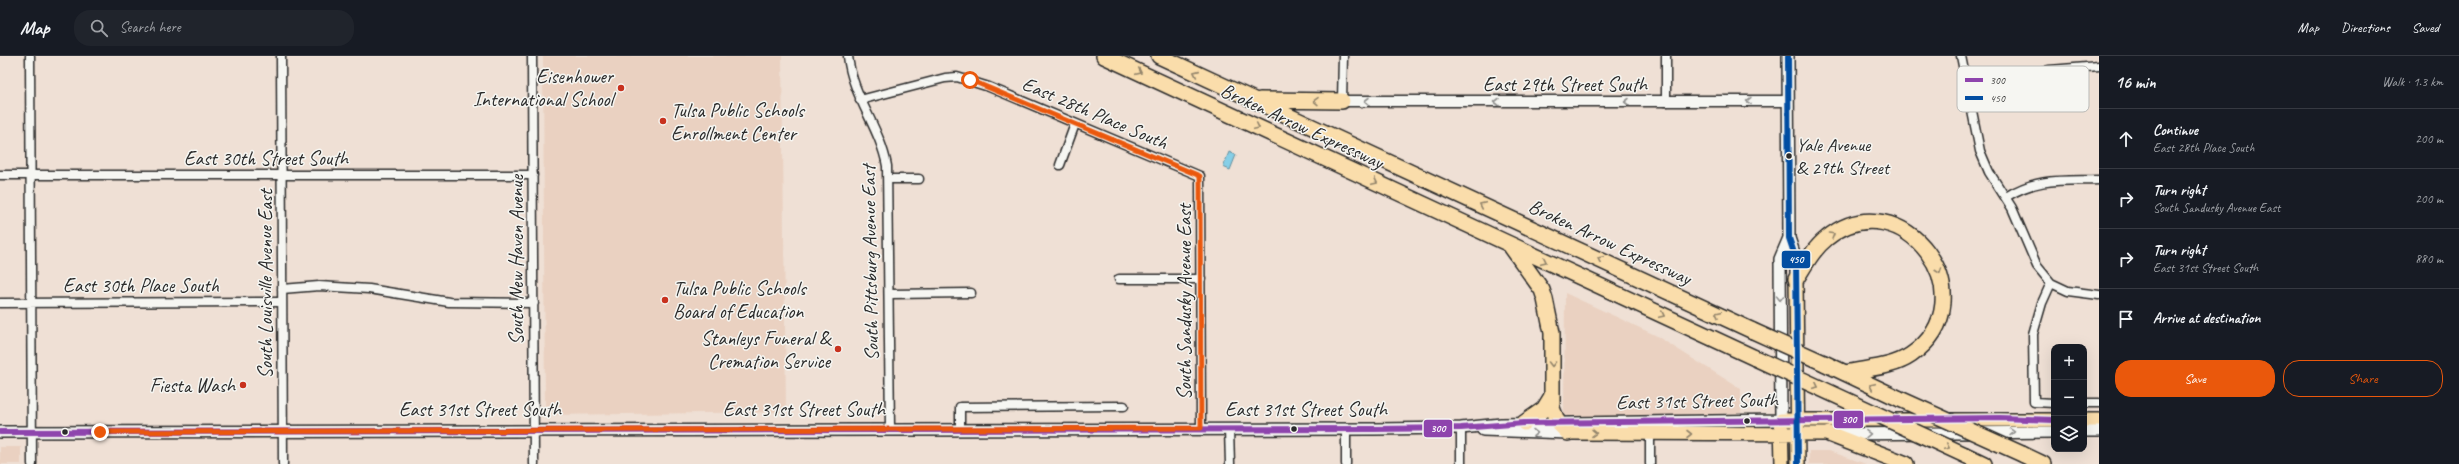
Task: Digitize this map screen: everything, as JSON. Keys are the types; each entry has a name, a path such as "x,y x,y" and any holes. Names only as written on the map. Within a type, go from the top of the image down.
{"highway":[{"name":"Broken Arrow Expressway","path":"1104,56 1984,464"},
{"name":"Broken Arrow Expressway","path":"1159,56 2043,464"},
{"path":"1257,100 1342,101"},
{"path":"1796,279 1812,253 1827,237 1844,228 1861,224 1877,223 1903,230 1921,242 1935,262 1940,274 1943,297 1940,318 1929,338 1916,351 1900,361 1888,365 1844,373"},
{"path":"1509,244 1542,290 1549,310 1552,333 1552,396 1554,415 1563,428"},
{"path":"1524,423 1544,409 1552,396"},
{"path":"1829,434 1906,464"}],"main road":[{"path":"1788,56 1789,238 1796,259 1798,464"},
{"path":"1782,464 1780,260 1789,238"},
{"name":"East 31st Street South","path":"1460,428 1502,432 1563,428 1781,420 2051,420"},
{"path":"2087,420 2099,420"},
{"name":"East 31st Street South","path":"0,432 534,429 1346,429 1460,428 1524,423 1563,428 1650,434 1782,435 2051,432"},
{"path":"2087,432 2099,431"}],"street":[{"path":"30,56 32,464"},
{"name":"South Louisville Avenue East","path":"281,56 283,464"},
{"name":"South New Haven Avenue","path":"532,56 534,464"},
{"name":"South Pittsburg Avenue East","path":"848,56 854,83 860,100 881,141 889,179 890,429"},
{"path":"1342,101 1343,56"},
{"path":"1666,56 1666,102"},
{"path":"1961,56 1963,66"},
{"path":"2089,67 2099,66"},
{"name":"East 28th Place South","path":"860,100 932,79 957,77 989,87 1200,176"},
{"name":"East 29th Street South","path":"1342,101 1788,101"},
{"path":"1972,112 1980,151 1992,177 2006,197 2037,266 2050,283 2068,291 2099,295"},
{"path":"1060,165 1075,124"},
{"name":"East 30th Street South","path":"0,175 533,175"},
{"name":"South Sandusky Avenue East","path":"1200,176 1201,428"},
{"path":"889,179 919,179"},
{"path":"2006,197 2027,185 2042,181 2099,180"},
{"path":"1119,279 1201,280"},
{"path":"2050,283 2033,334 2034,402 2051,403"},
{"path":"282,289 319,286 369,290 449,302 534,303"},
{"path":"890,294 971,293"},
{"name":"East 30th Place South","path":"0,303 282,302"},
{"path":"2087,403 2099,403"},
{"path":"960,429 960,407 1124,406"},
{"path":"1229,428 1230,464"},
{"path":"1460,428 1461,464"},
{"path":"1346,429 1346,464"},
{"path":"1650,434 1650,464"}],"shaded area":[{"name":"Tulsa Public Schools Board of Education","path":"543,56 782,56 786,412 545,415"},
{"path":"1565,293 1655,335 1741,389 1741,413 1568,419 1564,414"},
{"path":"0,447 21,447 21,464 0,464"},
{"path":"1809,451 1829,451 1866,464 1809,464"}],"water":[{"path":"1229,152 1236,155 1230,170 1223,167"}],"transit line":[{"name":"450","path":"1788,56 1789,238 1796,259 1798,464"},
{"name":"300","path":"0,432 1374,429 1461,428 1524,423 2000,418 2051,420"}],"place":[{"name":"Eisenhower International School","path":"621,88"},
{"name":"Tulsa Public Schools Enrollment Center","path":"663,121"},
{"name":"Yale Avenue & 29th Street","path":"1789,156"},
{"name":"Tulsa Public Schools Board of Education","path":"665,300"},
{"name":"Stanleys Funeral & Cremation Service","path":"838,349"},
{"name":"Fiesta Wash","path":"243,385"}],"route":[{"path":"100,432 525,429 1201,428 1200,176 970,80"}]}
